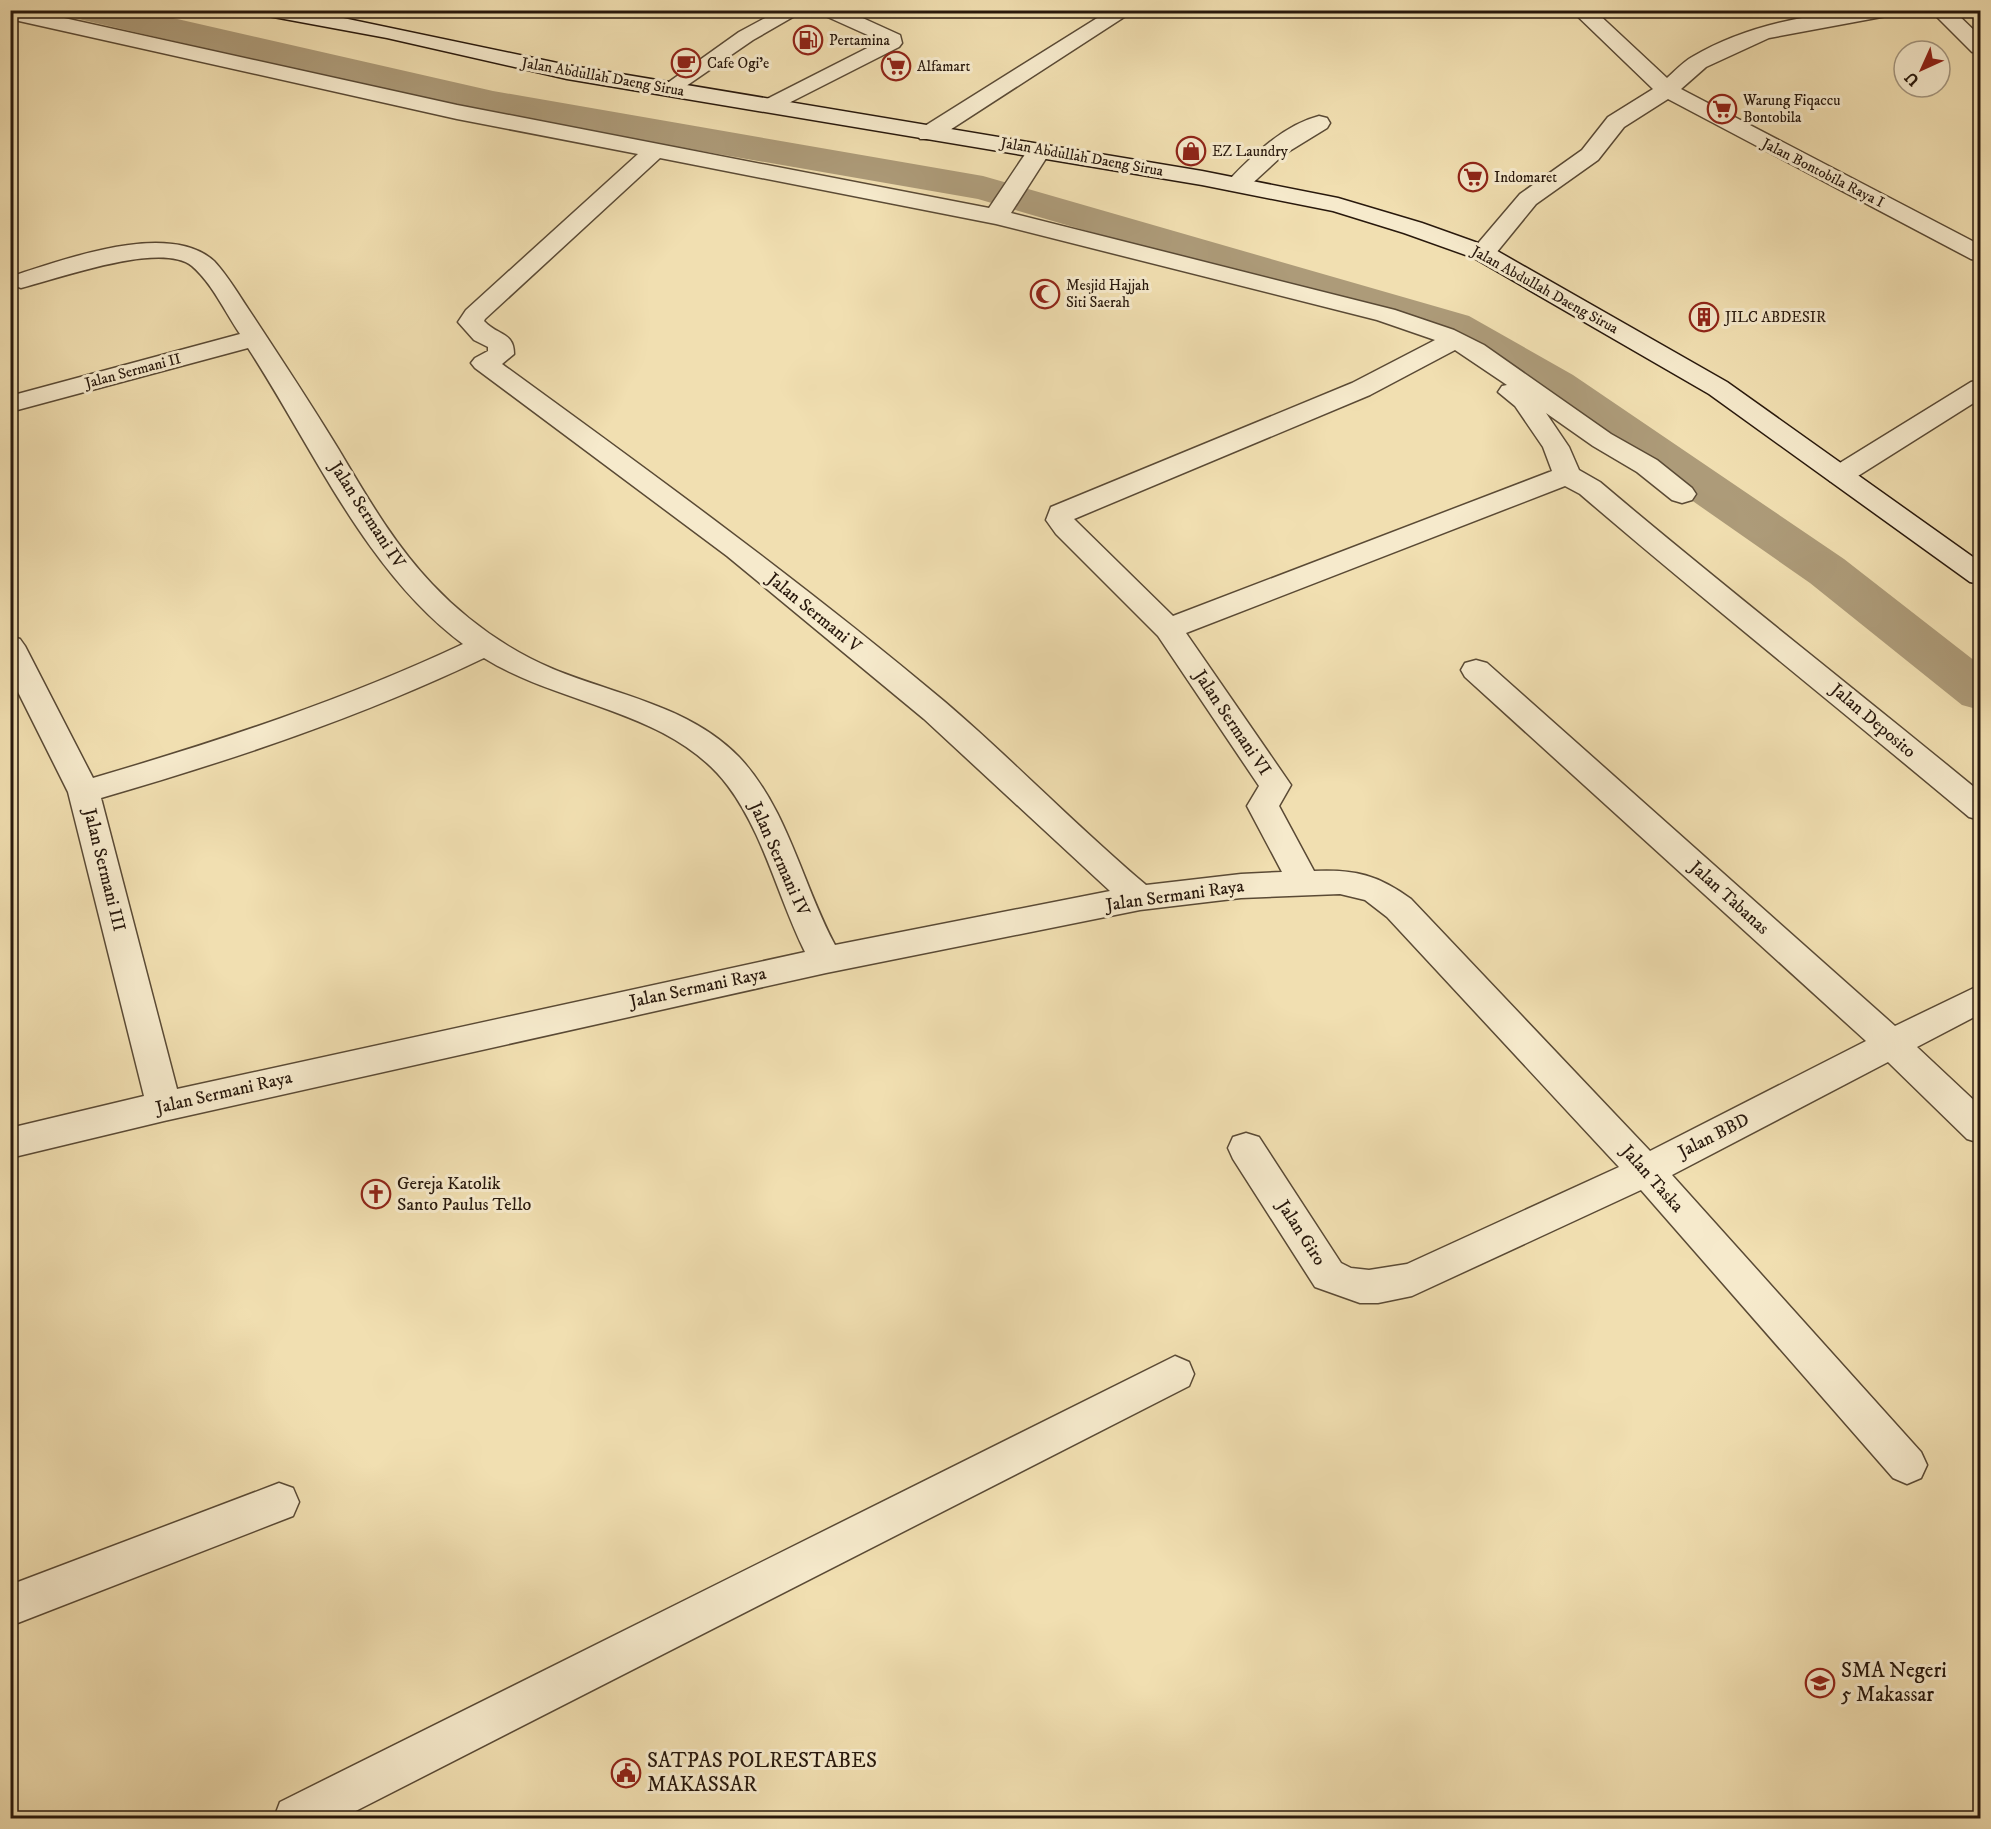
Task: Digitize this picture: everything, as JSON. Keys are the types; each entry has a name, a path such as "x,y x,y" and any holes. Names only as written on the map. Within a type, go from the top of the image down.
{"street":[{"name":"Jalan Abdullah Daeng Sirua","path":"268,10 387,32 567,72 928,134 1035,155 1237,185 1338,205 1413,228 1483,253 1718,388 1980,575"},
{"path":"928,134 1125,10"},
{"name":"Jalan Bontobila Raya I","path":"1581,10 1667,90 1729,125 1980,254"},
{"path":"1483,253 1528,198 1590,155 1616,122 1667,90 1698,62 1735,44 1765,24 1887,10"},
{"path":"10,14 458,112 1001,209 1349,304 1515,376 1602,440 1647,466 1682,494"},
{"path":"1947,16 1980,17"},
{"path":"1947,16 1980,47"},
{"path":"1237,185 1275,150 1319,123"},
{"name":"Jalan Sermani V","path":"657,149 476,315 471,322 483,335 501,343 501,354 484,363 737,549 934,711 1089,855 1140,898"},
{"path":"1001,209 1035,155"},
{"name":"Jalan Sermani IV","path":"21,281 112,258 163,249 185,252 205,266 255,338 375,533 408,577 448,615 486,645 514,663 668,722 707,746 729,765 748,791 771,836 802,912 826,960"},
{"path":"1393,337 1447,345 1524,400 1579,481"},
{"name":"Jalan Sermani II","path":"10,404 255,338"},
{"path":"1447,345 1361,389 1061,513 1060,520 1168,628 1579,481 1647,466"},
{"path":"1840,475 1980,388"},
{"name":"Jalan Deposito","path":"1579,481 1709,590 1767,632 1980,809"},
{"name":"Jalan Sermani VI","path":"1168,628 1275,785 1263,806 1304,882"},
{"path":"84,792 214,754 372,698 486,645"},
{"name":"Jalan Sermani III","path":"10,646 84,792 164,1106"},
{"name":"Jalan Tabanas","path":"1476,670 1892,1044 1980,1128"},
{"name":"Jalan Sermani Raya","path":"10,1143 164,1106 826,960 1140,898 1241,886 1304,882 1358,885 1375,890 1390,900"},
{"name":"Jalan Taska","path":"1390,900 1646,1171 1907,1465"},
{"name":"Jalan BBD","path":"1443,1263 1646,1171 1980,998"},
{"name":"Jalan Giro","path":"1246,1148 1328,1275 1347,1286 1364,1289 1412,1279 1443,1263"},
{"path":"296,1818 1175,1374"},
{"path":"10,1606 279,1502"}],"lane":[{"path":"669,89 746,36 796,10"},
{"path":"768,106 892,43 894,39 828,10"}],"waterway":[{"path":"87,10 493,103 983,188 1454,325 1557,385 1827,571 1980,692"}],"place":[{"name":"Pertamina","path":"808,40"},
{"name":"Cafe Ogi'e","path":"686,63"},
{"name":"Alfamart","path":"896,66"},
{"name":"Warung Fiqaccu Bontobila","path":"1722,109"},
{"name":"EZ Laundry","path":"1191,151"},
{"name":"Indomaret","path":"1473,177"},
{"name":"Mesjid Hajjah Siti Saerah","path":"1045,294"},
{"name":"JILC ABDESIR","path":"1704,317"},
{"name":"Gereja Katolik Santo Paulus Tello","path":"376,1194"},
{"name":"SMA Negeri 5 Makassar","path":"1820,1683"},
{"name":"SATPAS POLRESTABES MAKASSAR","path":"626,1773"}]}
